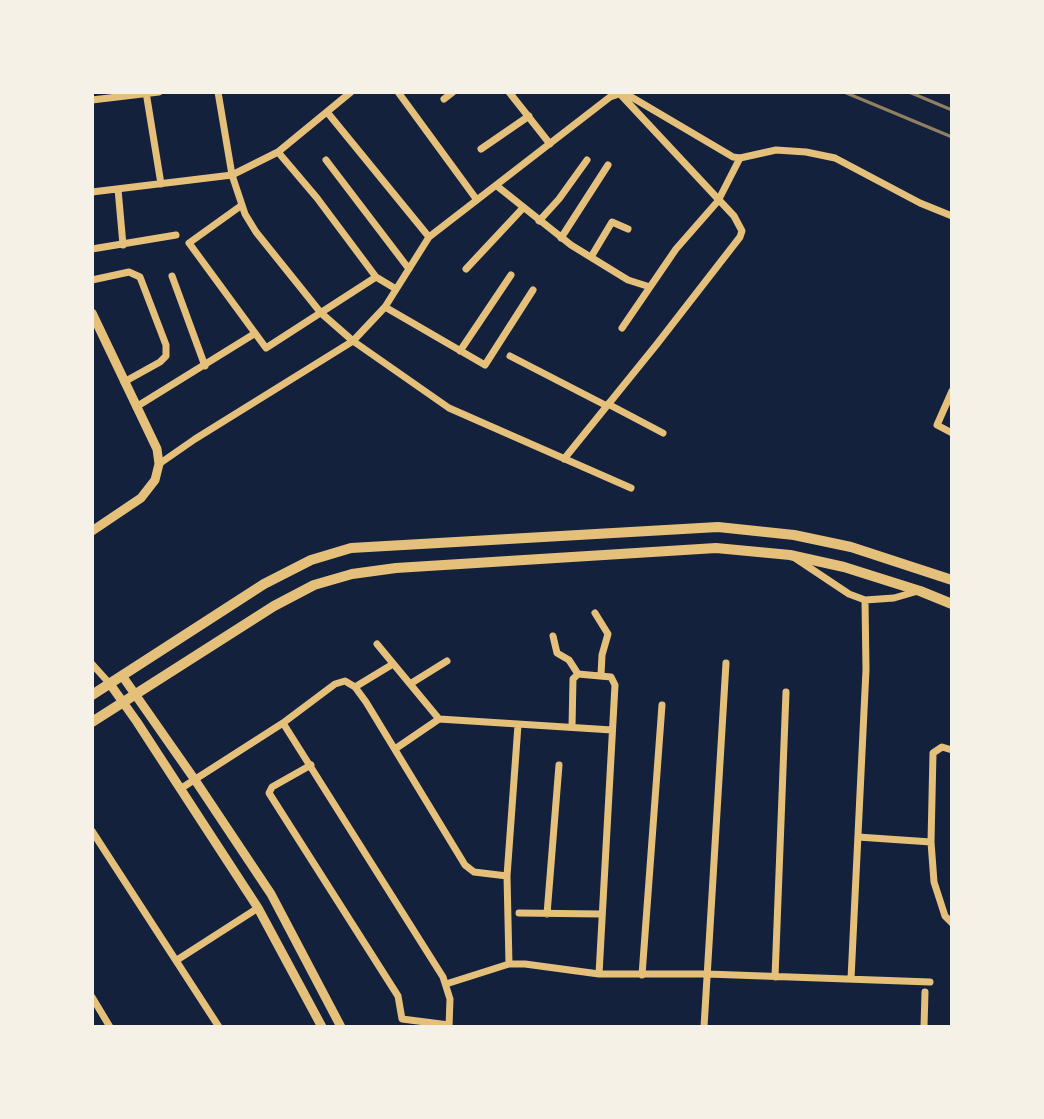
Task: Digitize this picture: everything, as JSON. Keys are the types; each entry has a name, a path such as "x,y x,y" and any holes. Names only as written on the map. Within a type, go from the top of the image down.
{"main road":[{"path":"92,695 264,584 311,560 351,548 718,527 794,535 851,547 952,580"},
{"path":"92,722 274,606 314,585 352,574 396,568 716,548 790,555 844,567 952,604"}],"street":[{"path":"92,100 159,92"},
{"path":"218,92 232,175 242,205 256,232 321,313 353,341 449,408 631,488"},
{"path":"92,192 232,175 278,152 351,92"},
{"path":"398,92 477,200"},
{"path":"444,99 453,92"},
{"path":"509,92 550,144"},
{"path":"146,93 161,184"},
{"path":"564,459 740,237 740,224 619,94"},
{"path":"159,464 353,341 385,307 429,237 598,103 619,94 628,95 724,152 740,158 776,150 835,158 920,203 952,216"},
{"path":"327,112 429,237"},
{"path":"481,149 529,116"},
{"path":"278,152 376,277 396,289"},
{"path":"622,328 676,249 718,201 740,158"},
{"path":"326,160 409,269"},
{"path":"539,221 587,160"},
{"path":"561,238 608,165"},
{"path":"497,186 561,238 628,280 650,287"},
{"path":"118,189 123,245"},
{"path":"242,205 189,243 266,348 376,277"},
{"path":"466,269 523,208"},
{"path":"591,257 612,222 628,229"},
{"path":"92,249 176,235"},
{"path":"92,280 129,272 140,277 166,345 166,356 160,362 124,382"},
{"path":"460,351 511,275"},
{"path":"172,276 205,366"},
{"path":"385,307 485,365 533,290"},
{"path":"92,316 157,449 159,464 155,480 141,498 92,531"},
{"path":"136,407 254,334"},
{"path":"510,356 663,433"},
{"path":"952,391 937,425 952,433"},
{"path":"790,555 849,594 865,600 894,598 920,591"},
{"path":"851,979 866,661 865,600"},
{"path":"595,613 608,634 601,675"},
{"path":"553,636 557,653 569,660 578,674"},
{"path":"377,644 439,719"},
{"path":"410,684 447,661"},
{"path":"704,1027 726,663"},
{"path":"92,664 124,702 258,908 322,1027"},
{"path":"355,687 393,664"},
{"path":"572,727 573,679 578,674 611,677 615,685 599,974"},
{"path":"123,677 271,894 341,1027"},
{"path":"180,789 283,723 340,681 355,687 465,865 474,872 507,876"},
{"path":"775,977 786,692"},
{"path":"642,975 662,705"},
{"path":"395,749 439,719 612,730"},
{"path":"283,723 311,765 446,984 451,1006 449,1026 405,1022 402,1019 398,996 269,793 269,788 311,765"},
{"path":"509,964 507,876 518,725"},
{"path":"952,750 942,747 933,753 931,842 934,882 945,916 952,923"},
{"path":"547,914 559,765"},
{"path":"93,836 177,960 217,1026"},
{"path":"858,837 931,842"},
{"path":"177,960 258,908"},
{"path":"519,913 601,914"},
{"path":"446,984 509,964 599,974 707,974 930,982"},
{"path":"924,1027 925,992"},
{"path":"92,997 110,1027"}],"railway":[{"path":"844,92 952,137"},
{"path":"909,92 952,110"}]}
